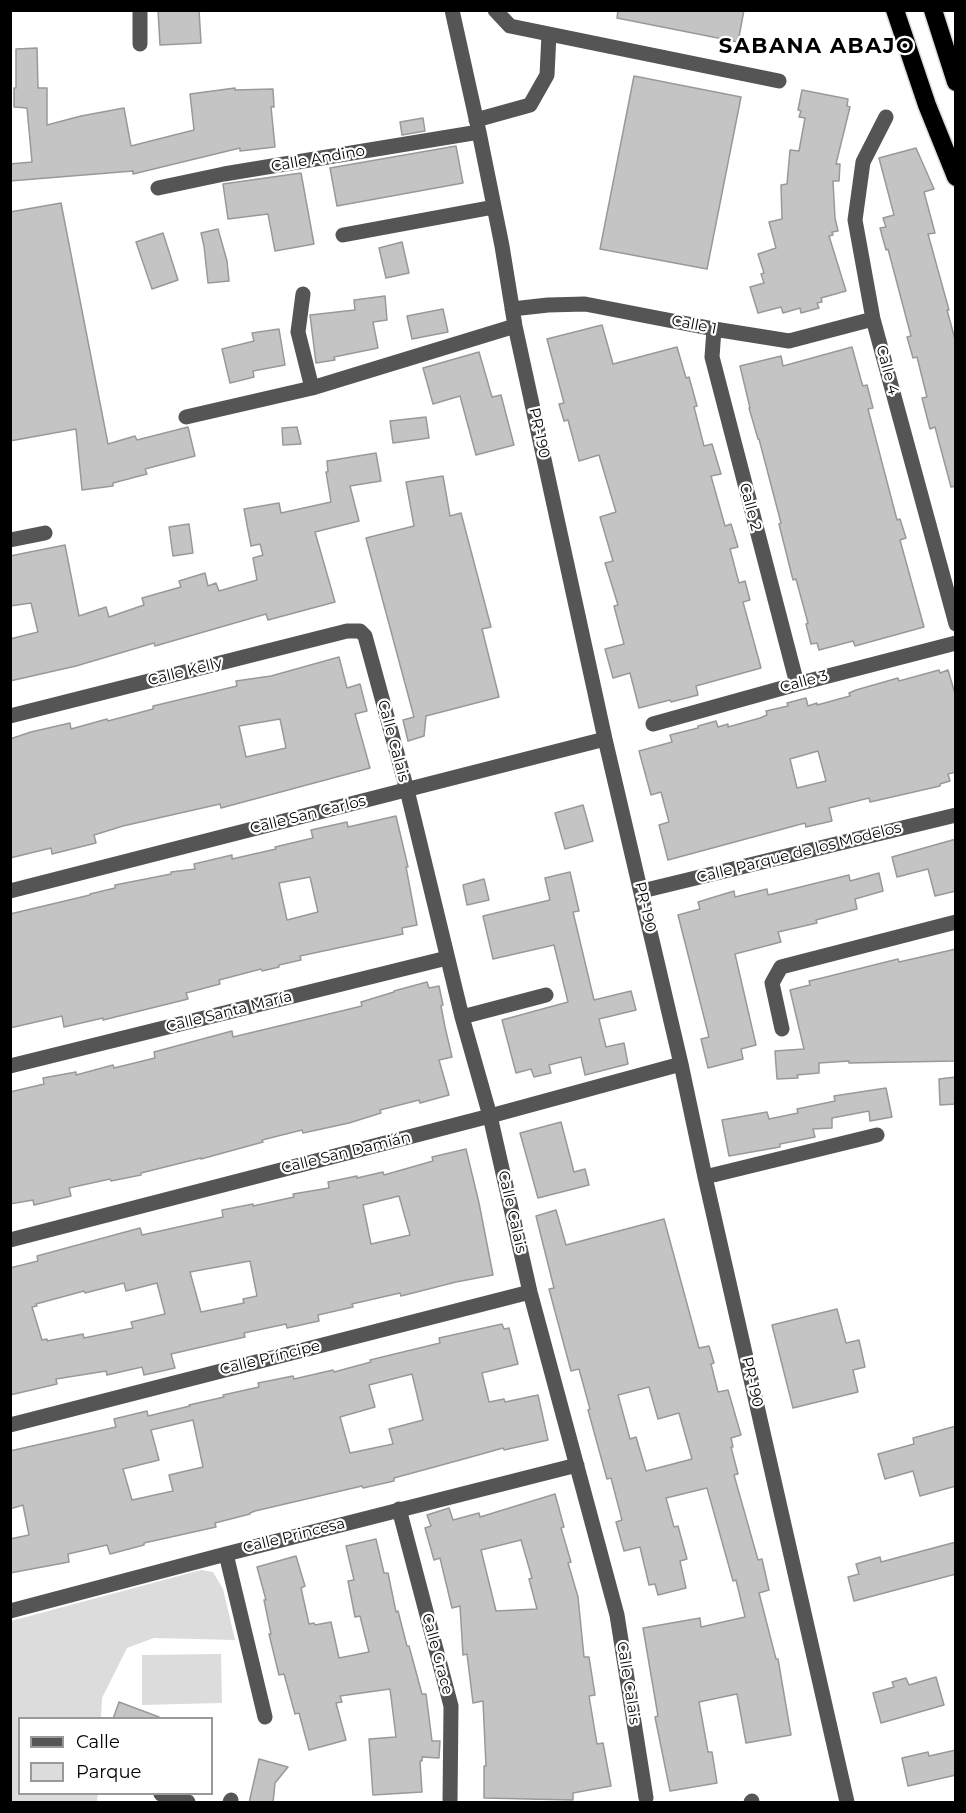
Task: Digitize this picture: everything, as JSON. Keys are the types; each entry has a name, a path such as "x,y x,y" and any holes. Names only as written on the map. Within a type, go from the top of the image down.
{"highway":[{"path":"895,10 927,105 956,177"},
{"path":"933,10 956,82"}],"street":[{"path":"140,10 140,44"},
{"name":"PR-190","path":"452,10 494,207 515,326 605,739 642,891 847,1803"},
{"path":"495,10 510,27 779,81"},
{"name":"Calle Andino","path":"158,188 477,126 530,105 547,75 549,34"},
{"name":"Calle 4","path":"886,117 863,162 855,220 873,319 956,624"},
{"path":"343,236 494,207"},
{"path":"303,294 298,332 312,388"},
{"name":"Calle 1","path":"512,309 585,304 789,341 873,319"},
{"path":"186,417 312,388 515,326"},
{"name":"Calle 2","path":"714,329 711,357 797,684"},
{"path":"10,540 45,533"},
{"name":"Calle Kelly","path":"10,716 347,631 360,631"},
{"name":"Calle Calais","path":"360,631 365,636 407,790 462,1017 490,1116 531,1292 617,1615 646,1798"},
{"name":"Calle 3","path":"653,724 956,643"},
{"name":"Calle San Carlos","path":"10,891 605,739"},
{"name":"Calle Parque de los Modelos","path":"642,891 956,815"},
{"path":"782,1029 772,982 781,967 956,922"},
{"name":"Calle Santa María","path":"10,1066 447,958"},
{"path":"462,1017 546,995"},
{"name":"Calle San Damián","path":"10,1240 490,1116 681,1064"},
{"path":"705,1177 877,1135"},
{"name":"Calle Príncipe","path":"10,1425 531,1292"},
{"name":"Calle Princesa","path":"10,1611 399,1509 578,1465"},
{"name":"Calle Grace","path":"399,1509 451,1706 450,1803"},
{"path":"226,1554 265,1717"},
{"path":"164,1795 188,1803"}],"green space":[{"path":"201,1570 213,1572 223,1589 235,1640 154,1638 127,1648 102,1698 101,1717 18,1717 18,1795 98,1795 97,1802 11,1802 11,1621"},
{"path":"221,1654 222,1703 142,1705 142,1655"}],"building":[{"path":"158,10 199,10 201,43 160,45"},
{"path":"618,10 744,10 738,42 617,18"},
{"path":"37,48 38,88 47,88 47,125 124,108 131,146 194,130 190,94 235,88 235,90 273,89 274,107 271,107 275,147 240,151 240,148 133,174 133,171 10,181 10,164 32,162 27,108 14,107 16,49"},
{"path":"634,76 741,97 707,269 600,249"},
{"path":"802,90 848,99 847,106 850,107 836,164 840,164 839,181 833,181 838,231 832,232 833,235 829,236 846,291 821,298 822,302 817,303 819,308 801,313 800,308 783,313 781,307 758,313 750,287 764,283 761,274 764,273 758,254 776,248 769,222 782,219 781,185 787,184 790,150 799,151 805,118 799,117 801,111 798,110"},
{"path":"423,118 425,131 402,135 400,122"},
{"path":"456,146 463,183 337,206 330,168"},
{"path":"916,148 934,189 924,192 935,233 928,234 956,343 956,486 951,487 935,427 930,429 922,398 927,397 917,357 913,358 907,337 911,336 888,249 886,250 880,228 886,227 883,218 894,215 879,158"},
{"path":"301,173 314,244 275,251 268,214 228,219 223,184"},
{"path":"61,203 108,444 135,436 137,440 188,427 195,456 145,469 147,474 113,483 113,486 82,490 76,429 10,441 10,212"},
{"path":"218,229 227,261 229,281 208,283 201,233"},
{"path":"163,233 178,280 152,289 136,242"},
{"path":"402,242 409,273 386,278 379,248"},
{"path":"385,296 387,320 373,322 378,348 316,363 310,315 355,310 354,300"},
{"path":"443,309 448,332 412,339 407,316"},
{"path":"602,325 613,364 677,347 697,406 694,407 704,446 712,444 721,474 711,476 725,526 731,524 738,547 730,549 739,583 745,581 750,600 743,602 761,668 696,686 698,695 639,708 630,673 613,678 605,649 624,644 614,606 618,605 605,563 613,561 600,517 616,512 599,455 579,461 568,420 564,421 559,404 564,403 547,339"},
{"path":"279,329 285,365 253,371 254,377 230,383 222,349 254,341 252,333"},
{"path":"852,347 863,386 867,385 873,408 868,409 897,520 900,519 906,538 900,540 924,627 855,646 853,641 819,650 817,643 811,644 796,579 793,580 779,524 781,523 749,408 740,366 781,356 783,366"},
{"path":"479,352 492,397 501,395 514,445 476,455 460,396 433,404 423,368"},
{"path":"426,417 429,438 393,443 390,421"},
{"path":"297,427 301,444 283,445 282,428"},
{"path":"376,453 381,481 350,486 359,521 315,532 335,602 268,620 266,614 155,646 154,643 76,666 10,681 10,639 38,632 31,603 10,606 10,556 65,545 79,616 106,607 109,617 144,605 142,598 181,587 179,581 205,573 208,586 216,583 219,591 257,580 253,558 263,555 260,544 251,546 244,509 279,503 281,513 331,502 326,472 328,472 327,461"},
{"path":"443,476 450,516 461,513 491,627 482,629 499,697 426,716 424,736 408,741 403,720 414,717 366,538 414,526 406,482"},
{"path":"189,524 193,553 173,556 169,527"},
{"path":"339,657 347,688 360,684 367,711 355,714 370,768 221,808 220,804 123,826 94,835 96,843 52,854 51,848 10,858 10,739 70,723 71,729 107,719 108,721 153,709 153,706 237,686 236,681 271,676","holes":["280,719 286,748 246,757 239,726"]},
{"path":"939,670 940,673 948,670 956,697 956,772 948,774 950,781 940,786 870,802 869,798 829,808 832,821 806,827 805,823 668,860 659,825 669,822 661,792 651,795 639,751 672,742 670,735 716,721 718,727 728,724 728,727 760,718 767,715 766,711 788,706 787,703 806,698 808,706 817,703 817,705 850,696 849,693 856,690 898,678 899,681","holes":["818,751 826,781 797,788 790,759"]},
{"path":"583,805 593,841 565,849 555,813"},
{"path":"396,816 408,867 406,867 417,925 402,928 403,934 300,956 301,960 279,965 279,967 262,971 261,969 219,980 220,984 186,993 188,999 103,1020 103,1018 64,1027 62,1016 10,1028 10,914 90,895 115,888 115,885 195,869 194,864 232,855 232,859 276,849 275,847 313,838 311,830 347,822 348,827","holes":["310,877 318,912 287,920 279,883"]},
{"path":"956,839 956,891 935,896 928,869 897,877 892,857"},
{"path":"570,872 579,911 573,912 594,1000 631,991 636,1010 599,1019 606,1047 624,1043 628,1064 585,1075 581,1057 549,1065 551,1073 534,1077 531,1069 516,1073 502,1020 568,1002 554,945 493,959 483,916 550,900 545,878"},
{"path":"879,873 883,891 855,899 857,909 816,920 817,923 778,932 781,942 735,954 756,1045 741,1049 743,1059 708,1068 701,1039 709,1037 678,915 700,909 698,902 734,891 735,897 767,889 768,895 849,875 850,881"},
{"path":"484,879 489,900 467,905 463,885"},
{"path":"956,949 956,1061 819,1063 819,1073 797,1075 798,1078 777,1079 775,1051 804,1049 790,990 810,985 809,981 898,959 899,962"},
{"path":"427,982 429,988 439,986 443,1005 441,1006 452,1057 439,1060 449,1095 380,1110 381,1113 349,1123 303,1133 302,1130 262,1140 263,1142 141,1173 141,1175 69,1188 71,1196 34,1205 33,1200 10,1204 10,1092 44,1084 43,1078 76,1072 76,1075 113,1065 114,1068 155,1058 154,1052 232,1031 233,1037 362,1006 361,1002"},
{"path":"956,1077 956,1104 940,1105 939,1079"},
{"path":"886,1088 892,1117 870,1121 869,1111 832,1118 832,1128 813,1129 815,1137 780,1144 780,1147 729,1156 722,1120 767,1112 769,1119 798,1113 797,1109 835,1101 834,1096"},
{"path":"561,1122 574,1172 585,1169 589,1185 538,1198 520,1133"},
{"path":"466,1149 493,1275 401,1296 400,1293 352,1304 353,1307 318,1315 319,1321 287,1328 286,1324 244,1333 245,1337 171,1354 175,1368 144,1375 142,1367 107,1375 106,1371 56,1379 57,1384 10,1395 10,1268 38,1261 37,1256 140,1228 142,1235 223,1217 222,1210 253,1204 253,1206 294,1197 293,1194 329,1188 328,1182 383,1172 384,1175 433,1161 432,1157","holes":["399,1196 410,1235 371,1244 363,1205","250,1261 257,1296 243,1299 244,1303 201,1312 190,1272","124,1283 126,1291 157,1283 165,1314 131,1322 133,1328 84,1338 83,1334 42,1340 32,1307 84,1291 85,1293"]},
{"path":"556,1210 566,1245 664,1219 699,1348 709,1346 718,1392 728,1390 741,1435 731,1438 738,1474 734,1475 758,1560 762,1559 769,1590 759,1593 776,1659 778,1659 791,1735 746,1743 737,1694 699,1702 708,1752 712,1752 717,1783 670,1791 655,1717 658,1716 643,1628 700,1618 701,1627 745,1617 736,1580 733,1581 707,1488 666,1498 674,1527 678,1526 687,1559 680,1561 686,1588 658,1595 655,1584 649,1585 640,1547 624,1551 616,1522 622,1520 611,1478 607,1479 579,1369 571,1371 549,1289 554,1288 536,1216","holes":["649,1387 658,1419 679,1413 692,1459 646,1471 636,1437 630,1439 618,1395"]},
{"path":"837,1309 846,1343 859,1340 865,1367 853,1370 858,1392 793,1408 772,1325"},
{"path":"502,1324 504,1329 509,1328 518,1364 482,1373 489,1402 504,1399 505,1402 538,1395 548,1440 504,1450 503,1448 394,1478 394,1481 363,1488 362,1486 255,1511 215,1523 216,1527 144,1543 144,1545 110,1554 107,1545 68,1554 69,1562 10,1573 10,1539 29,1535 23,1505 10,1509 10,1451 116,1427 114,1419 147,1411 148,1416 190,1406 224,1397 223,1395 259,1387 258,1383 293,1376 294,1379 333,1370 334,1372 371,1362 370,1360 440,1343 439,1338","holes":["412,1374 423,1420 389,1429 393,1444 350,1453 340,1417 375,1407 369,1385","193,1420 203,1467 169,1475 173,1491 132,1500 123,1469 159,1460 151,1430"]},
{"path":"956,1426 956,1486 920,1496 913,1471 885,1479 878,1454 914,1444 913,1438"},
{"path":"555,1494 564,1527 561,1528 571,1562 568,1563 578,1597 584,1657 589,1657 595,1695 589,1696 597,1744 603,1743 611,1786 573,1793 573,1800 484,1798 484,1766 486,1766 483,1701 473,1703 467,1654 463,1655 460,1606 452,1608 440,1558 434,1560 425,1528 431,1526 427,1515 449,1508 453,1520 479,1513 480,1517","holes":["521,1540 532,1578 529,1579 537,1609 496,1611 481,1550"]},
{"path":"376,1539 384,1573 388,1573 396,1612 398,1611 422,1694 426,1694 432,1741 440,1741 439,1758 422,1757 420,1761 422,1792 373,1795 369,1739 396,1737 390,1689 340,1696 342,1702 336,1703 346,1740 309,1750 299,1713 295,1714 284,1674 279,1675 269,1634 271,1634 264,1600 266,1600 257,1567 296,1556 305,1586 301,1588 309,1624 331,1622 339,1658 369,1652 360,1616 355,1617 348,1581 354,1580 346,1546"},
{"path":"956,1542 956,1574 854,1601 848,1577 859,1574 856,1564 880,1557 881,1562"},
{"path":"936,1677 944,1705 881,1723 873,1693 894,1687 892,1682 906,1678 909,1685"},
{"path":"119,1702 159,1717 114,1717"},
{"path":"956,1750 956,1775 908,1786 902,1758 928,1752 929,1756"},
{"path":"259,1759 288,1767 275,1783 273,1803 249,1803"}],"district":[{"name":"SABANA ABAJO","path":"817,47"}]}
